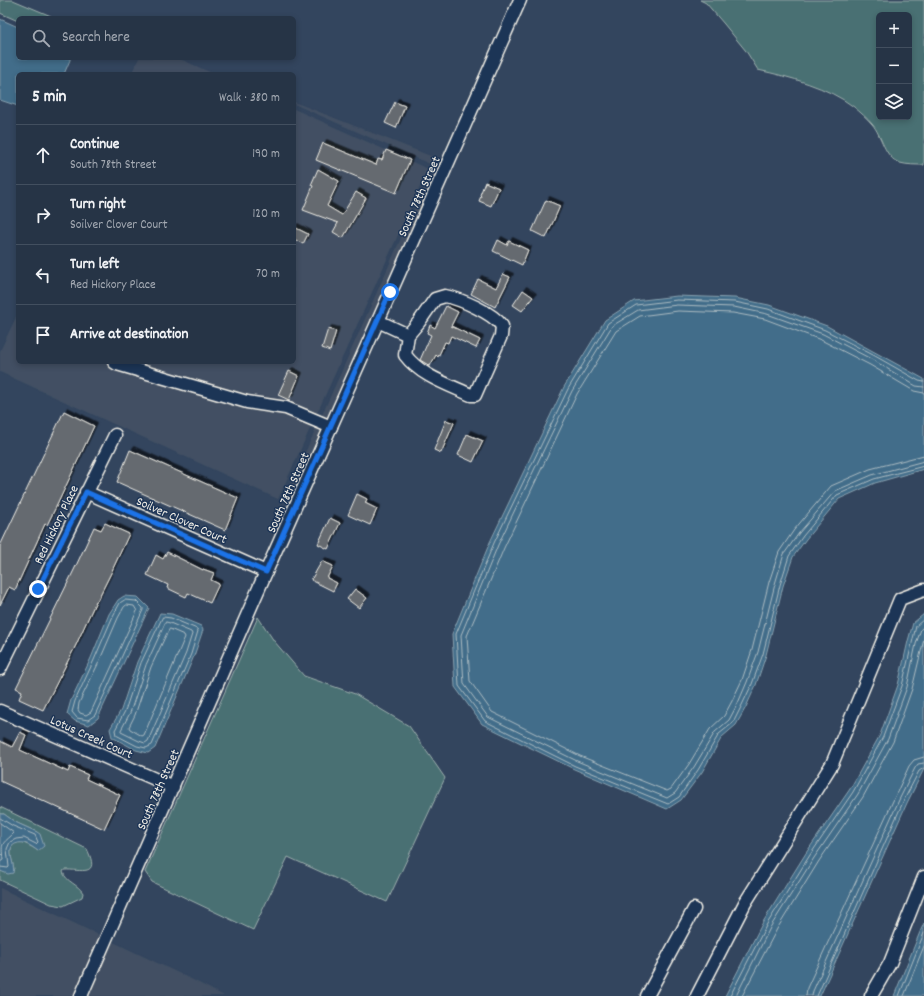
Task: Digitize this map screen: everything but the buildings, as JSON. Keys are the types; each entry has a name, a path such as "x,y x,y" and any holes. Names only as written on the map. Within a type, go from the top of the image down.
{"street":[{"name":"South 78th Street","path":"81,996 266,572 520,0"},
{"path":"445,296 454,298 484,312 499,321 502,326 501,336 475,395 471,395 422,372 412,364 405,355 408,335 435,299 445,296"},
{"path":"378,322 408,335"},
{"path":"117,364 240,400 286,408 331,427"},
{"name":"Red Hickory Place","path":"0,669 115,435"},
{"name":"Soilver Clover Court","path":"86,492 266,572"},
{"path":"696,996 745,903 832,764 900,598 924,590"},
{"name":"Lotus Creek Court","path":"0,711 173,787"},
{"path":"871,996 890,963 924,876"},
{"path":"647,996 694,909"}],"shaded area":[{"path":"138,60 182,60 210,72 132,72"},
{"path":"296,103 443,161 295,494 288,491 433,167 430,164 296,105"},
{"path":"296,110 428,169 278,499 0,372 0,351 16,317 16,364 296,364"},
{"path":"0,888 101,936 75,996 0,996"},
{"path":"111,941 193,980 224,996 87,996"}],"green space":[{"path":"0,0 13,0 51,16 16,16 16,20 0,13"},
{"path":"700,0 924,0 924,165 900,163 890,156 872,124 866,117 844,100 821,88 758,70 746,51 706,3"},
{"path":"258,617 274,641 304,676 355,694 409,726 445,778 387,902 288,857 253,930 152,882 145,872"},
{"path":"0,807 87,849 92,864 90,868 82,871 64,870 63,872 67,878 81,890 83,893 82,897 63,906 51,904 0,880 0,871 5,872 14,869 11,857 12,845 19,842 38,851 37,832 15,822 4,814 0,814"}],"water":[{"path":"0,19 16,26 16,60 70,60 65,72 16,72 16,105 0,100"},
{"path":"677,296 735,298 769,305 827,326 924,379 924,469 875,483 839,499 806,539 793,557 783,586 766,655 756,685 746,707 736,725 722,737 702,772 681,800 667,809 574,769 482,724 455,687 452,634 490,542 564,387 605,320 634,301"},
{"path":"124,596 138,597 149,608 98,718 89,725 75,721 67,714 71,700 91,658 109,614 118,600"},
{"path":"160,613 172,614 201,626 203,630 194,656 155,748 148,753 136,750 112,737 110,729 121,710 137,662"},
{"path":"924,614 924,769 907,803 820,996 725,996 763,922 806,853 850,789 880,735 898,685 913,623"},
{"path":"0,814 4,814 15,822 40,834 44,846 38,851 24,843 18,843 12,846 11,853 14,870 13,873 8,874 0,871"},
{"path":"924,923 924,996 894,996 920,932"}],"route":[{"path":"38,589 86,492 266,572 390,292"}]}
